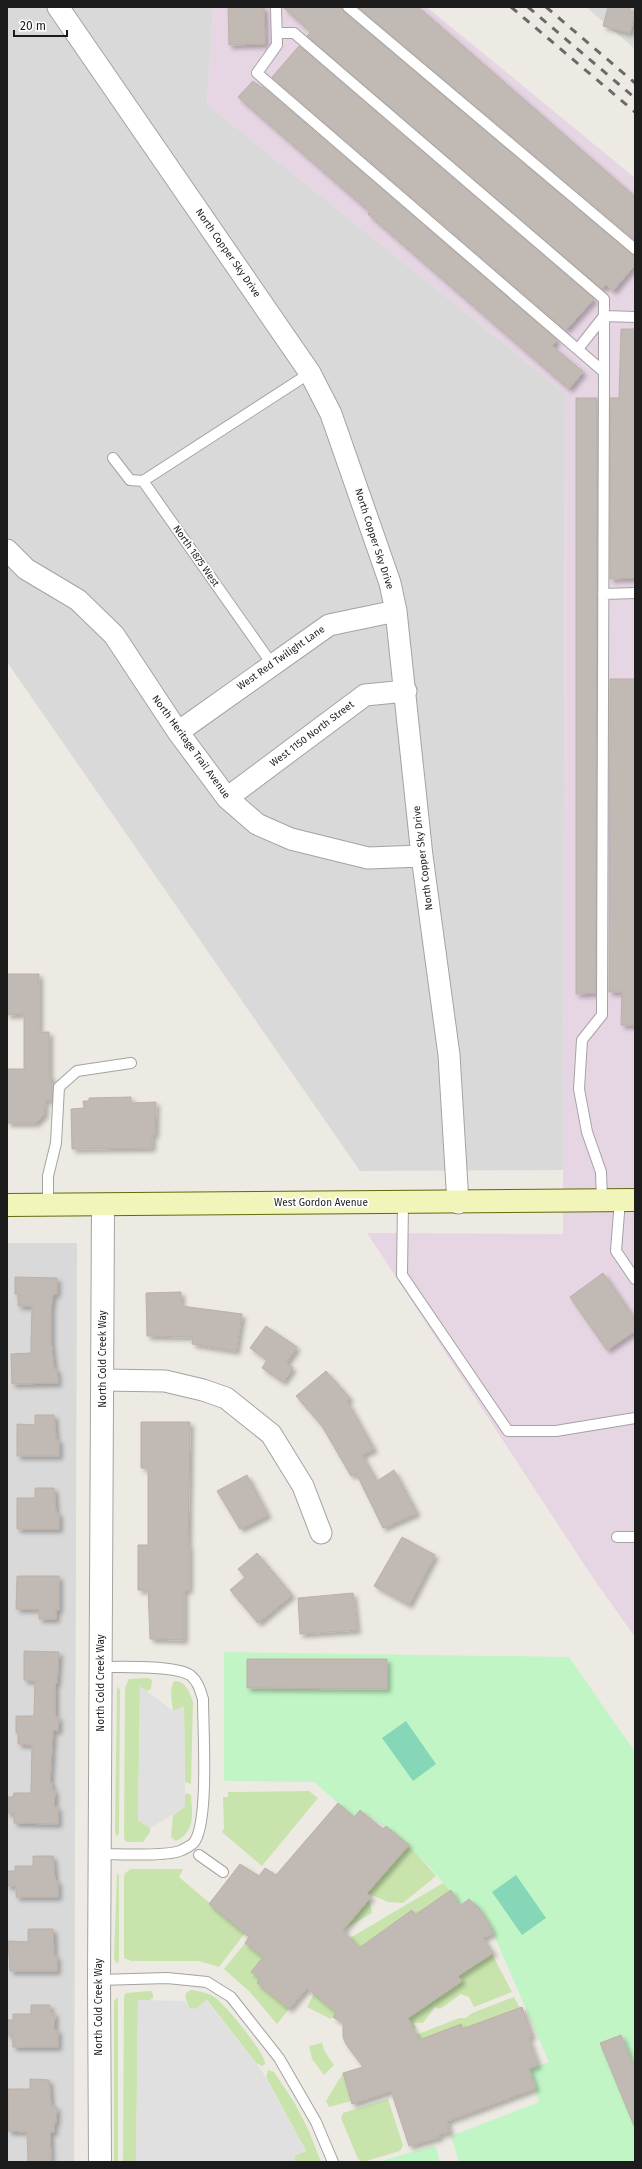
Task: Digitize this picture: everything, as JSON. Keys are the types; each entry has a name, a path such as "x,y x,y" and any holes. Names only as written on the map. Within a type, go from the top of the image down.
{"main road":[{"name":"West Gordon Avenue","path":"7,1205 458,1203 619,1200"}],"street":[{"name":"North Copper Sky Drive","path":"58,7 310,373 331,414 390,583 396,611 406,691 422,856 449,1055 458,1203"},
{"name":"North Heritage Trail Avenue","path":"7,550 26,568 78,600 114,635 178,732 227,798 257,824 291,839 368,858 422,856"},
{"name":"West Red Twilight Lane","path":"178,732 329,625 396,611"},
{"name":"West 1150 North Street","path":"227,798 364,695 406,691"},
{"name":"North Cold Creek Way","path":"100,2162 99,1980 103,1204"},
{"path":"103,1380 165,1382 203,1390 226,1398 271,1434 303,1486 321,1533"}],"lane":[{"path":"276,7 277,45 257,73 604,372"},
{"path":"348,7 635,249"},
{"path":"277,33 294,33 604,299 602,1014 582,1040 579,1089 587,1132 601,1172 619,1200 616,1251 635,1279"},
{"path":"604,316 635,317"},
{"path":"578,349 604,316"},
{"path":"113,458 130,480 143,481 310,373"},
{"name":"North 1875 West","path":"143,481 272,664"},
{"path":"603,594 635,594"},
{"path":"48,1205 48,1176 56,1143 59,1087 77,1071 131,1063"},
{"path":"403,1203 402,1275 508,1431 556,1431 635,1418"},
{"path":"617,1537 635,1537"},
{"path":"100,1667 178,1670 190,1676 199,1686 203,1699 203,1788 201,1826 194,1843 181,1851 160,1853 100,1854"},
{"path":"199,1855 223,1872"},
{"path":"99,1980 167,1978 207,1982 231,1997 279,2058 316,2122 333,2162"}],"shaded area":[{"path":"7,7 213,7 207,104 565,393 563,1170 360,1171 7,662"},
{"path":"213,7 427,7 635,178 635,1637 593,1578 367,1233 563,1234 565,393 207,104"},
{"path":"586,7 635,7 635,49"},
{"path":"7,1243 77,1243 74,2162 7,2162"},
{"path":"140,1686 173,1711 184,1706 185,1807 150,1828 138,1820"},
{"path":"138,2000 185,2001 189,2008 196,2009 206,2000 262,2071 306,2151 294,2156 295,2162 136,2162"}],"green space":[{"path":"224,1652 569,1657 635,1752 635,2162 459,2162 451,2136 539,2102 529,2069 549,2062 490,1926 479,1908 469,1899 460,1906 428,1865 389,1830 360,1810 354,1817 314,1782 224,1781"},
{"path":"148,1678 152,1680 151,1689 147,1691 140,1687 138,1820 150,1828 150,1832 143,1842 126,1842 124,1838 125,1688 129,1679"},
{"path":"174,1681 184,1685 189,1691 193,1702 191,1784 185,1782 184,1707 173,1711 171,1691"},
{"path":"117,1686 120,1690 119,1833 117,1837 115,1832"},
{"path":"406,1721 436,1764 413,1781 382,1738"},
{"path":"309,1791 318,1798 262,1866 222,1832 224,1828 223,1797 228,1797 228,1792"},
{"path":"187,1793 191,1795 192,1815 190,1827 182,1837 176,1841 171,1837 173,1815 185,1807 185,1794"},
{"path":"409,1845 436,1876 403,1903 388,1902 367,1893"},
{"path":"131,1869 183,1869 179,1877 245,1933 219,1967 199,1961 131,1961 124,1958 124,1877 125,1873"},
{"path":"117,1872 119,1876 119,1960 117,1964 114,1959"},
{"path":"516,1875 546,1918 522,1935 492,1892"},
{"path":"443,1883 451,1890 415,1915 412,1910 359,1948 350,1938"},
{"path":"369,1899 372,1913 343,1930"},
{"path":"245,1943 263,1957 251,1972 260,1978 257,1983 289,2009 277,2024 250,1992 224,1969"},
{"path":"492,1954 512,1992 474,2007 469,1997 461,1994 440,2009 435,2007 423,2023 414,2023 416,2028 414,2029 408,2018 462,1982 458,1976"},
{"path":"191,1990 208,1994 222,2003 253,2041 260,2051 265,2064 262,2066 256,2063 207,2000 196,2009 189,2008 185,1996 187,1992"},
{"path":"151,1991 153,1998 150,2000 138,2001 136,2162 123,2162 124,1996 126,1993"},
{"path":"314,1993 336,2012 331,2019 307,2007"},
{"path":"118,1997 118,2162 114,2162 114,2001"},
{"path":"514,1997 520,2008 462,2029 460,2024 419,2040 416,2035 459,2018 466,2018 472,2013"},
{"path":"322,2043 325,2052 334,2065 324,2075 312,2059 309,2046"},
{"path":"268,2070 274,2072 294,2102 308,2129 321,2162 295,2162 294,2156 306,2151 266,2077"},
{"path":"343,2073 351,2101 329,2107 326,2101"},
{"path":"388,2099 403,2145 400,2151 363,2162 358,2159 341,2118 343,2113"},
{"path":"433,2146 436,2148 440,2162 378,2162"}],"building":[{"path":"228,7 264,7 265,44 229,45"},
{"path":"283,7 342,7 344,12 631,254 635,255 635,265 613,291 606,285 602,289 307,36 311,32"},
{"path":"358,7 418,7 635,197 635,240"},
{"path":"608,7 630,7 629,11 635,12 630,33 603,26"},
{"path":"299,46 594,299 566,330 272,77"},
{"path":"253,81 262,88 263,87 557,340 552,346 583,372 569,389 368,214 370,212 238,97"},
{"path":"621,329 635,329 635,578 610,579 610,398 619,398"},
{"path":"576,398 597,398 596,993 576,994"},
{"path":"610,679 635,679 635,1025 621,1025 622,992 609,992"},
{"path":"7,974 39,974 39,1032 49,1032 49,1077 51,1076 52,1089 51,1100 45,1100 44,1115 36,1123 7,1123 7,1069 24,1069 24,1014 7,1015"},
{"path":"131,1097 131,1103 156,1102 155,1135 152,1134 152,1148 72,1149 71,1109 84,1108 83,1101 89,1101 89,1098"},
{"path":"603,1273 635,1320 635,1331 607,1350 570,1297"},
{"path":"15,1277 57,1278 57,1294 53,1294 51,1309 51,1341 54,1369 57,1369 58,1383 12,1384 11,1354 31,1353 32,1306 18,1306 18,1294 15,1294"},
{"path":"181,1292 181,1306 242,1314 236,1351 192,1344 193,1337 147,1336 146,1293"},
{"path":"266,1326 297,1347 286,1363 293,1368 283,1382 262,1368 267,1360 250,1348"},
{"path":"326,1371 350,1398 347,1401 374,1449 362,1455 377,1481 394,1470 417,1513 383,1528 356,1473 351,1476 322,1426 296,1396"},
{"path":"35,1415 54,1415 56,1439 59,1440 59,1456 17,1456 17,1424 35,1425"},
{"path":"141,1422 190,1422 188,1545 189,1590 184,1590 184,1640 150,1639 148,1590 138,1590 138,1545 148,1545 148,1468 141,1468"},
{"path":"247,1475 268,1515 240,1529 217,1491"},
{"path":"35,1488 54,1488 56,1513 59,1513 59,1529 17,1529 17,1498 35,1498"},
{"path":"402,1537 435,1555 409,1605 374,1586"},
{"path":"257,1553 292,1595 258,1623 230,1590 245,1577 238,1569"},
{"path":"17,1576 59,1576 59,1610 56,1610 56,1619 39,1619 39,1609 16,1609"},
{"path":"353,1593 357,1630 300,1634 298,1598"},
{"path":"24,1651 59,1652 57,1683 55,1683 55,1717 59,1717 58,1731 53,1730 50,1783 52,1783 52,1790 55,1790 54,1807 58,1807 58,1824 14,1823 14,1813 7,1813 7,1797 13,1797 14,1793 31,1793 32,1745 18,1744 18,1733 16,1733 16,1716 34,1716 35,1681 24,1680"},
{"path":"247,1659 387,1659 387,1689 247,1688"},
{"path":"338,1803 354,1817 360,1810 383,1829 386,1826 409,1845 367,1893 371,1897 343,1930 359,1948 412,1910 415,1915 451,1890 460,1906 469,1899 479,1908 493,1933 483,1938 493,1953 458,1976 462,1981 408,2018 419,2040 461,2024 462,2029 522,2007 532,2036 528,2037 538,2065 529,2069 536,2088 447,2121 450,2132 439,2134 440,2137 409,2146 391,2091 352,2104 343,2073 363,2067 346,2044 343,2037 343,2023 333,2017 336,2012 307,1988 289,2009 257,1983 260,1978 251,1972 263,1957 245,1943 249,1937 209,1904 240,1864 259,1876 265,1868 276,1875"},
{"path":"33,1856 53,1856 55,1881 58,1881 58,1897 16,1897 16,1886 7,1886 7,1871 15,1871 15,1866 33,1866"},
{"path":"28,1929 53,1929 54,1956 57,1956 57,1971 10,1971 8,1941 28,1942"},
{"path":"31,2005 50,2005 50,2013 55,2013 54,2030 58,2030 58,2047 13,2047 12,2035 7,2035 7,2020 13,2020 13,2014 31,2014"},
{"path":"621,2035 635,2070 635,2128 600,2043"},
{"path":"30,2079 49,2080 51,2106 57,2107 54,2132 50,2132 51,2162 28,2162 27,2132 8,2131 8,2089 30,2089"}],"railway":[{"path":"511,7 635,112"},
{"path":"528,7 635,98"},
{"path":"546,7 635,83"}]}
